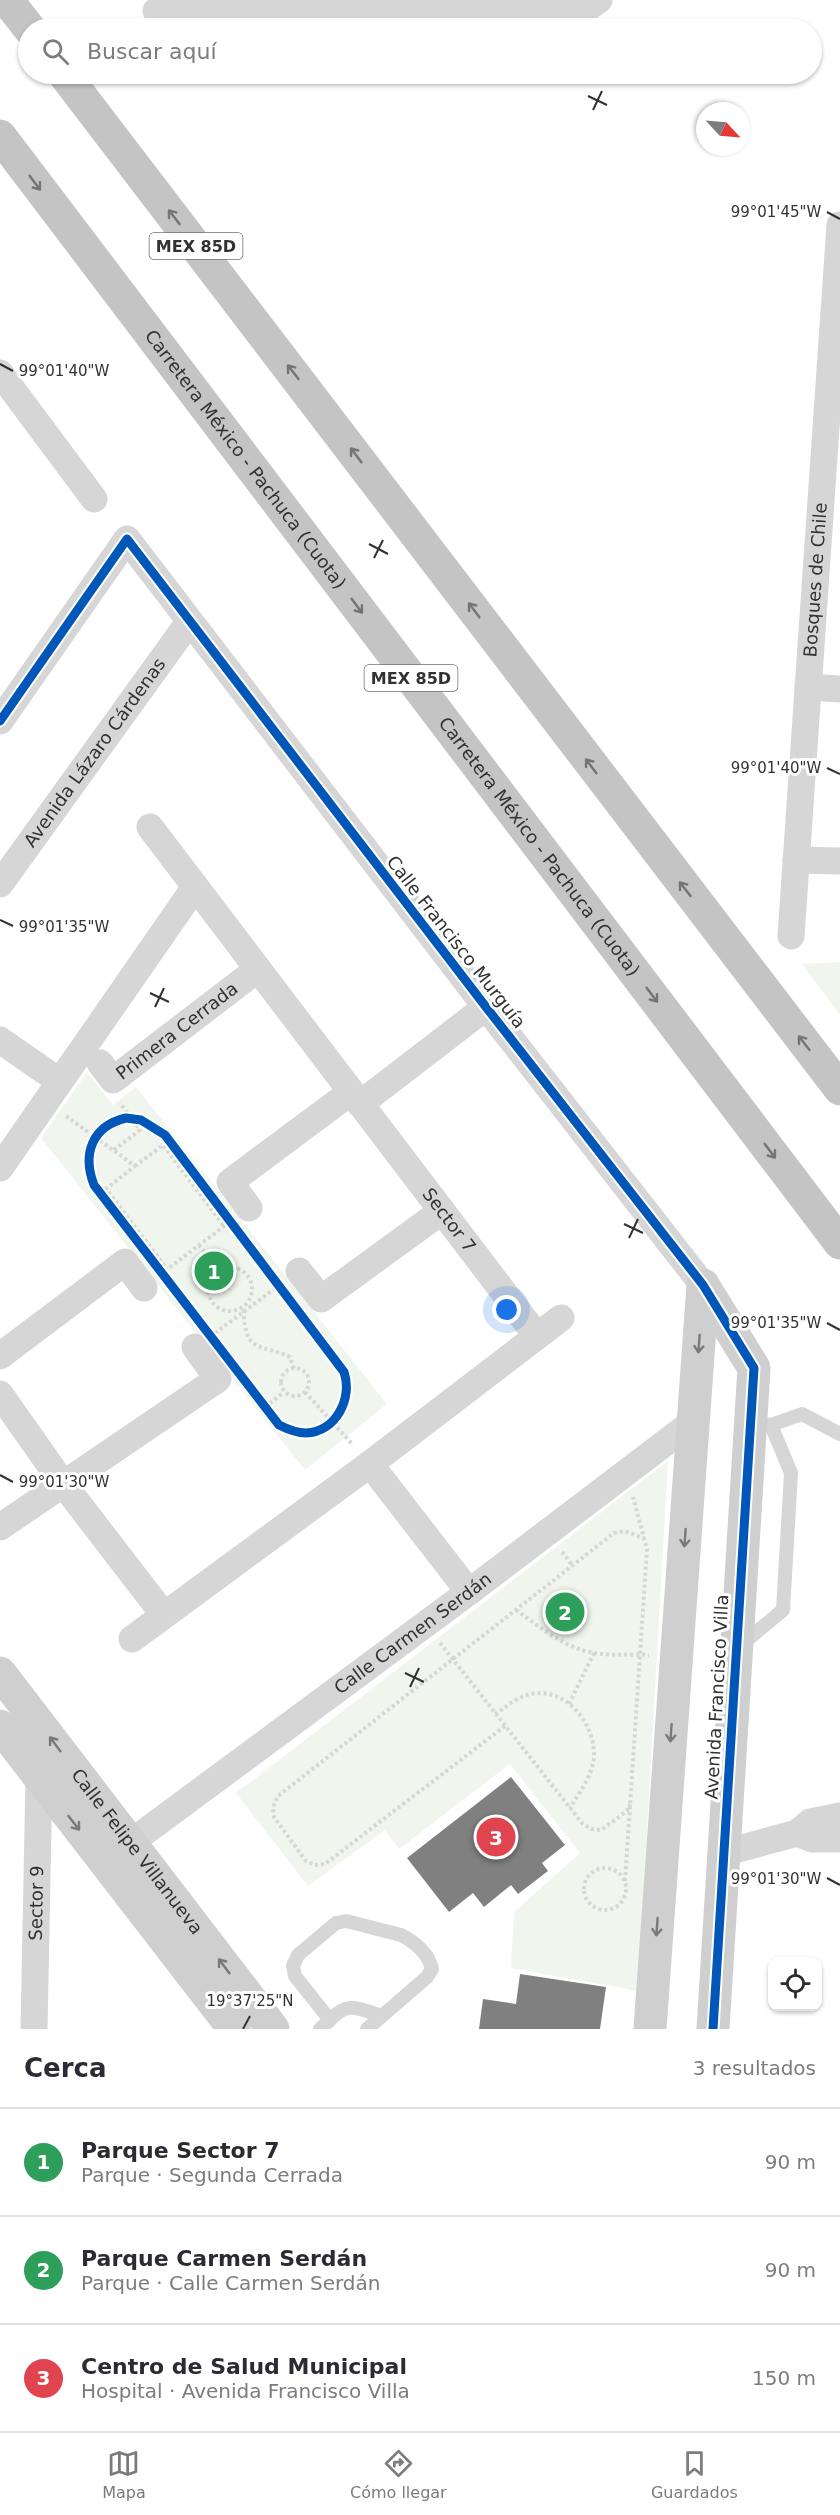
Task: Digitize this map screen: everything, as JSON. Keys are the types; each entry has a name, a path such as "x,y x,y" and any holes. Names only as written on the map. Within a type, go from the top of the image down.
{"highway":[{"path":"8,0 22,18"},
{"name":"MEX 85D","path":"72,84 840,1089"},
{"name":"Carretera México - Pachuca (Cuota)","path":"0,136 840,1243"}],"street":[{"path":"156,11 506,4 589,7 599,0"},
{"name":"Bosques de Chile","path":"791,936 808,687 830,520 840,225"},
{"path":"0,373 94,499"},
{"name":"Calle Francisco Murguía","path":"0,721 127,539 486,1007 703,1285 754,1368"},
{"name":"Avenida Lázaro Cárdenas","path":"0,884 189,622"},
{"path":"808,687 840,689"},
{"name":"Sector 7","path":"150,827 537,1336"},
{"path":"796,860 840,861"},
{"path":"0,1167 195,887"},
{"name":"Primera Cerrada","path":"107,1071 258,969"},
{"path":"235,1221 230,1182 486,1007"},
{"path":"0,1040 53,1091"},
{"path":"289,1278 321,1299 441,1211"},
{"path":"0,1356 125,1262 160,1278"},
{"path":"650,2029 703,1285"},
{"path":"132,1640 370,1464 561,1318"},
{"path":"0,1527 218,1379 206,1339"},
{"name":"Avenida Francisco Villa","path":"713,2029 735,1650 760,1424 754,1368"},
{"path":"0,1394 64,1485 164,1615"},
{"name":"Calle Carmen Serdán","path":"130,1843 469,1592 694,1421"},
{"path":"370,1464 469,1592"},
{"name":"Calle Felipe Villanueva","path":"0,1673 273,2029"},
{"name":"Calle Felipe Villanueva","path":"0,1726 234,2029"},
{"name":"Sector 9","path":"34,2029 39,1778"},
{"path":"724,1852 797,1833 810,1822 840,1816"},
{"path":"797,1833 812,1839 840,1839"}],"lane":[{"path":"735,1650 783,1610 791,1473 760,1424 802,1414 840,1434"},
{"path":"367,2029 382,2016 427,1977 432,1969 430,1960 410,1939 401,1935 346,1921 336,1923 298,1955 293,1966 295,1976 325,2025 341,2009 352,2008 382,2016"}],"path":[{"path":"107,1071 116,1097 140,1130 114,1150"},
{"path":"53,1091 96,1137 135,1166"},
{"path":"118,1120 132,1119 148,1123"},
{"path":"165,1135 235,1221"},
{"path":"160,1278 106,1189 135,1166 163,1145 235,1221"},
{"path":"94,1185 160,1278"},
{"path":"160,1278 199,1245 235,1221"},
{"path":"199,1245 219,1270"},
{"path":"244,1309 230,1312 212,1302 208,1295 209,1281 219,1270 233,1267 240,1269 250,1280 252,1294 244,1309 244,1323 249,1338 257,1347 290,1358 294,1369"},
{"path":"272,1276 289,1278"},
{"path":"285,1294 289,1278"},
{"path":"206,1339 289,1278"},
{"path":"284,1392 281,1379 286,1371 294,1369 306,1375 308,1383 305,1392"},
{"path":"284,1392 292,1396 305,1392"},
{"path":"265,1407 284,1392"},
{"path":"305,1392 370,1464"},
{"path":"258,1398 272,1416"},
{"path":"625,1881 611,1869 599,1869 587,1878 586,1899 597,1909 612,1910 626,1894 647,1549 626,1472"},
{"path":"505,1726 325,1864 314,1865 306,1861 274,1817 273,1807 278,1796 614,1533 625,1531 645,1539"},
{"path":"516,1610 559,1640 579,1649 594,1653 677,1656"},
{"path":"424,1624 582,1823 591,1829 601,1830 627,1810 630,1803"},
{"path":"569,1704 594,1653"},
{"path":"495,1714 526,1695 537,1693 552,1696 577,1710 587,1724 593,1741 594,1759 590,1773 570,1808"}],"shaded area":[{"path":"840,962 840,1015 802,964"},
{"path":"87,1072 113,1105 136,1087 387,1404 305,1470 41,1138"},
{"path":"668,1461 638,1991 511,1968 514,1912 580,1853 510,1764 399,1849 385,1830 308,1886 236,1793"}],"building":[{"path":"511,1777 565,1845 542,1863 548,1871 518,1894 511,1885 484,1907 473,1893 449,1912 407,1858"},
{"path":"520,1974 606,1987 600,2029 479,2029 483,1999 516,2004"}],"cycle path":[{"path":"0,721 127,539 486,1007 703,1285 754,1368 713,2029"},
{"path":"126,1118 141,1120 165,1135 344,1372 346,1382 344,1402 340,1412 326,1427 306,1433 279,1425 94,1185 89,1163 93,1143 105,1127 126,1118"}],"place":[{"name":"Parque Sector 7","path":"214,1271"},
{"name":"Parque Carmen Serdán","path":"565,1612"},
{"name":"Centro de Salud Municipal","path":"496,1837"}]}
